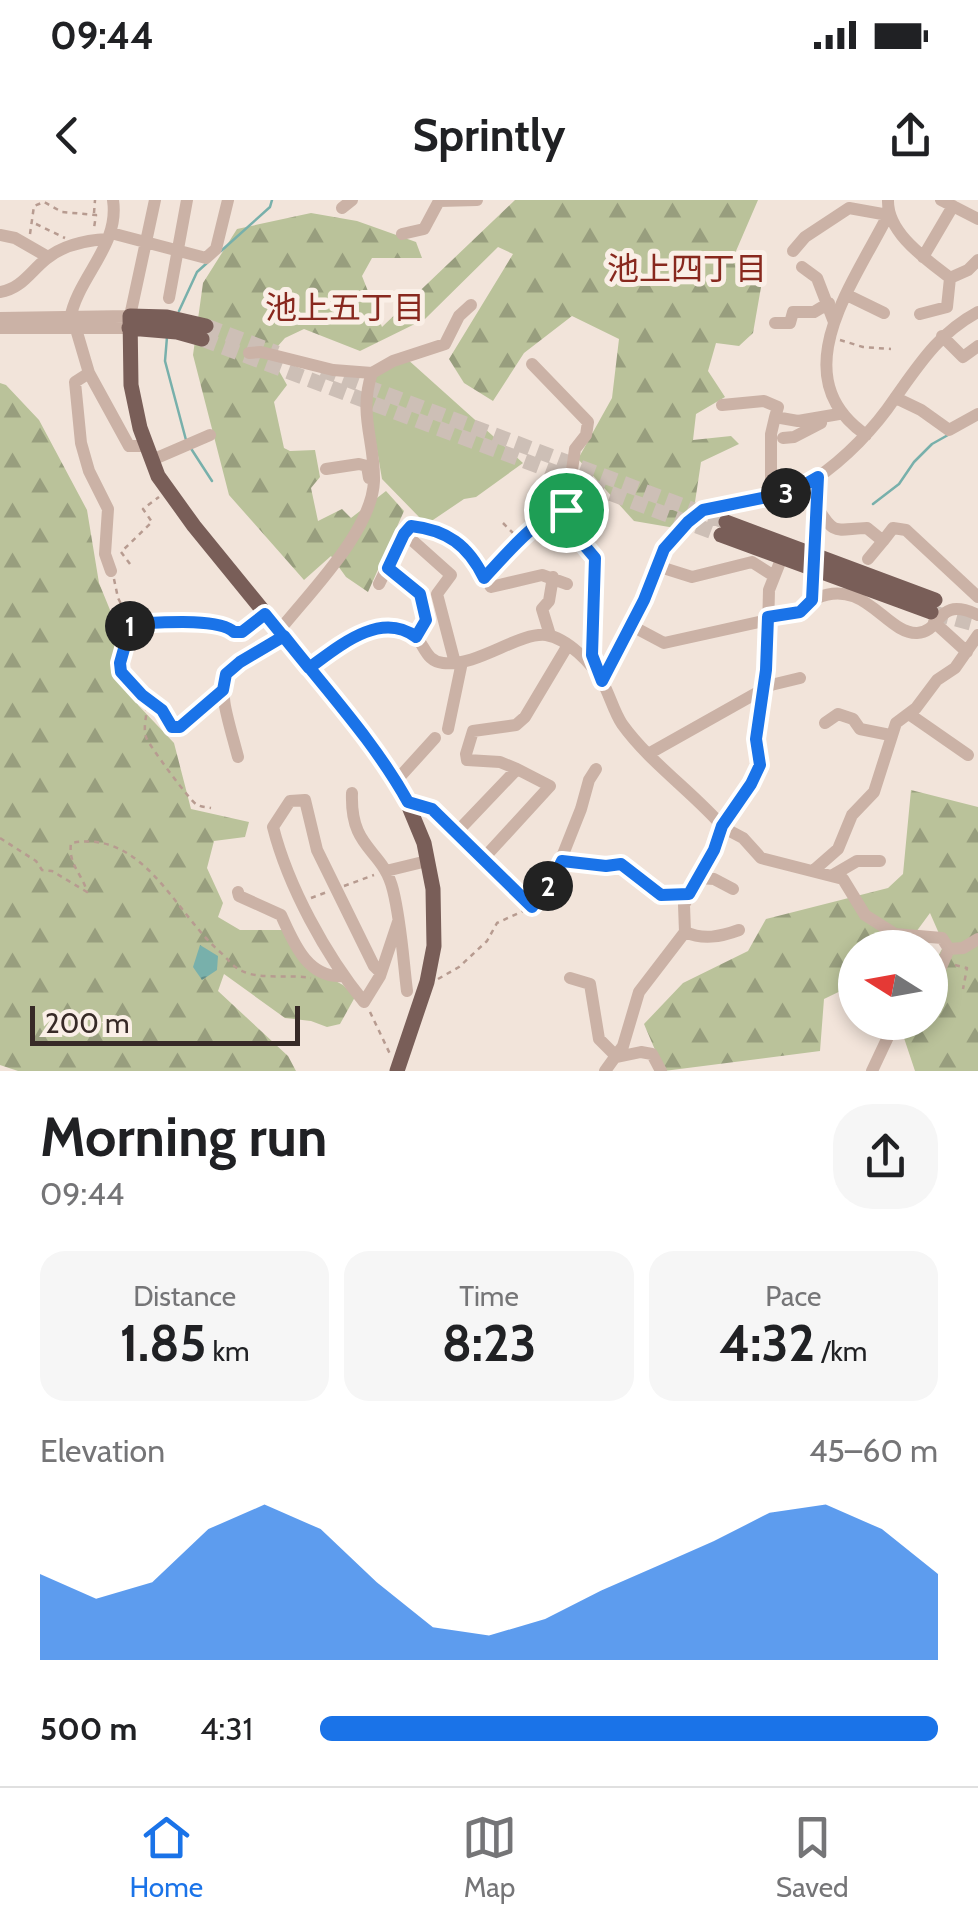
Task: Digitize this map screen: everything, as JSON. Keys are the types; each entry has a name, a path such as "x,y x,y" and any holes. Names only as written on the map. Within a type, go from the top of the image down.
{"main road":[{"path":"204,333 176,332 130,322 131,385 149,453 166,490 379,753 408,802 427,860 435,930 427,982 398,1068"},
{"path":"814,562 782,557 723,529 814,562 933,611"}],"street":[{"path":"113,200 115,213 110,236 73,302 73,324 89,373 129,446 149,453 210,436"},
{"path":"0,328 130,322 155,200"},
{"path":"169,298 187,200"},
{"path":"0,292 21,284 48,257 74,244 110,236 206,258 214,253 228,200"},
{"path":"402,234 424,229 435,201 477,200"},
{"path":"923,256 948,202 978,220"},
{"path":"888,207 923,256 950,278"},
{"path":"793,251 805,238 849,208 888,207"},
{"path":"866,436 842,417 824,364 834,322 888,207"},
{"path":"0,235 48,257"},
{"path":"950,278 968,270 978,260"},
{"path":"802,267 817,278 834,322"},
{"path":"920,314 947,307 950,278"},
{"path":"847,295 884,313"},
{"path":"775,323 790,324 793,312 814,312 829,303"},
{"path":"249,354 261,352 333,370 372,373 393,360 445,344 459,316 472,305"},
{"path":"601,679 632,626 664,549 703,510 792,492 818,477 866,436 942,336 978,312"},
{"path":"0,318 73,324"},
{"path":"942,336 962,357 978,346"},
{"path":"532,364 588,422 586,435 575,448 566,510 568,526 595,558 592,655 622,724 723,827 743,838 762,858 833,875 850,886 856,905 866,915 894,934 942,938 949,950 964,948 978,939"},
{"path":"89,373 74,382 74,403 89,471 108,508 104,543 111,571"},
{"path":"238,756 223,690 226,674 281,634 355,534 369,505 374,481 364,407 372,373"},
{"path":"896,398 949,430 978,414"},
{"path":"722,405 764,401 778,407 772,495"},
{"path":"775,417 798,422 842,417"},
{"path":"777,436 794,437 813,425 842,417"},
{"path":"326,470 359,464 366,466 370,481 374,481"},
{"path":"812,600 818,477"},
{"path":"816,506 828,526 837,531 867,528 883,541"},
{"path":"484,578 525,537 558,511 566,510"},
{"path":"379,584 411,526 440,530 470,554 491,587 542,575 560,580 542,610 550,635"},
{"path":"868,559 893,528 906,530 978,596"},
{"path":"404,534 451,575 437,594 458,662 448,728"},
{"path":"759,727 769,590 782,557"},
{"path":"657,566 692,577 758,562 774,576"},
{"path":"388,568 420,594 426,620 416,637"},
{"path":"632,626 664,643 800,612 812,600 838,592 909,632 924,632 933,611"},
{"path":"933,611 961,608 978,615"},
{"path":"933,611 967,652"},
{"path":"229,626 234,632 242,632 265,614"},
{"path":"309,668 353,637 400,628 416,637 431,659 458,662 537,635 550,635 568,645 601,679"},
{"path":"814,870 838,849 852,815 874,792 896,723 909,714 936,680 956,668 978,636"},
{"path":"483,859 550,786 500,762 468,760 466,754 473,732 516,725 525,717 568,645"},
{"path":"650,753 771,684 800,678"},
{"path":"170,724 176,728 185,724 223,690"},
{"path":"825,723 838,714 853,719 860,730 890,735"},
{"path":"909,714 968,755"},
{"path":"396,780 435,738"},
{"path":"456,833 517,769"},
{"path":"408,802 432,809 532,907 562,861 588,780 596,769"},
{"path":"352,793 355,828 386,871 394,892 407,991"},
{"path":"381,974 317,850 305,800 290,800 273,828 281,858 342,976 364,1002 381,974 398,922"},
{"path":"604,1071 617,1057 639,992 684,932 682,919 689,894 736,804"},
{"path":"386,871 427,860"},
{"path":"833,875 857,860 880,861"},
{"path":"562,861 621,864 661,895 689,894"},
{"path":"699,878 714,879 733,890"},
{"path":"238,892 239,896 282,915 304,960 335,977 342,976"},
{"path":"684,932 722,936 739,930"},
{"path":"570,978 590,984 599,1039 617,1057"},
{"path":"858,1062 872,1069 886,1040"},
{"path":"617,1057 652,1054 660,1071"}],"path":[{"path":"93,240 94,200"},
{"path":"24,244 34,224 34,206 40,202 62,212 94,215"},
{"path":"34,224 74,244"},
{"path":"830,337 864,348 891,349"},
{"path":"130,564 121,552 152,522 143,510 166,490"},
{"path":"111,571 131,624 120,668 142,695 162,710 170,724"},
{"path":"131,624 194,622 229,626"},
{"path":"142,695 147,718 144,734 156,756 172,770 196,804 211,808"},
{"path":"736,804 760,765 756,739 759,727"},
{"path":"0,838 42,870 52,871 87,892 69,856 71,843 111,843 137,860 181,904 201,935 237,969 254,976 289,974 315,979"},
{"path":"427,982 444,978 459,966 487,940 497,923 532,907"},
{"path":"948,966 966,968 963,989"},
{"path":"364,1002 398,1068"}],"green space":[{"path":"515,200 758,200 733,258 764,270 753,333 739,346 716,343 708,371 725,397 696,414 693,440 731,436 739,444 701,462 695,502 675,528 634,521 578,459 612,398 619,339 572,316 524,353 493,401 464,383 449,359 513,254 498,247 425,319 360,351 304,329 285,338 270,355 287,385 274,402 284,448 315,450 320,477 311,488 318,521 342,509 351,518 386,491 404,511 368,592 346,577 331,556 304,580 229,495 193,355 203,283 237,229 311,213 357,221 416,242 422,258 372,258 362,276 382,327"},
{"path":"406,358 523,463 476,497 464,499 430,522 420,518 382,479 368,397 374,378"},
{"path":"0,383 39,420 87,510 99,583 119,632 138,705 174,743 191,809 249,822 245,837 214,841 207,868 223,903 218,917 240,930 288,930 304,964 343,985 355,997 340,1024 327,1027 285,1018 224,974 218,991 288,1056 296,1071 18,1071 0,1065"},
{"path":"911,790 978,807 978,1071 915,1071 905,1040 948,1040 948,930 937,930 930,913 918,930 838,930 838,992 824,999 820,1051 664,1071 644,1024 683,983 748,951 766,919 888,888 903,874"}],"water":[{"path":"200,945 218,956 217,970 202,980 193,967"}],"waterway":[{"path":"221,251 270,207 272,200"},
{"path":"179,311 197,272 207,263"},
{"path":"167,337 165,361 186,440"},
{"path":"873,504 899,484 932,444 948,435"},
{"path":"190,447 212,481"}],"tunnel":[{"path":"206,326 277,353"},
{"path":"202,339 721,535"},
{"path":"322,370 726,522"},
{"path":"934,613 978,625"}],"district":[{"name":"池上四丁目","path":"687,268"},
{"name":"池上五丁目","path":"345,307"}],"route":[{"path":"566,510 558,511 525,537 484,578 470,554 440,530 411,526 388,568 420,594 426,620 416,637 400,628 367,632 353,637 309,668 284,636 265,614 242,632 234,632 229,626 194,622 131,624 121,672 162,710 172,727 180,727 223,690 226,674 284,636 309,668 379,753 408,802 432,809 532,907 562,861 579,865 621,864 661,895 689,894 714,850 722,826 760,765 756,739 766,670 768,617 800,612 812,600 818,477 792,492 703,510 688,522 664,549 644,600 602,681 592,655 595,558 568,526 566,510"}]}
